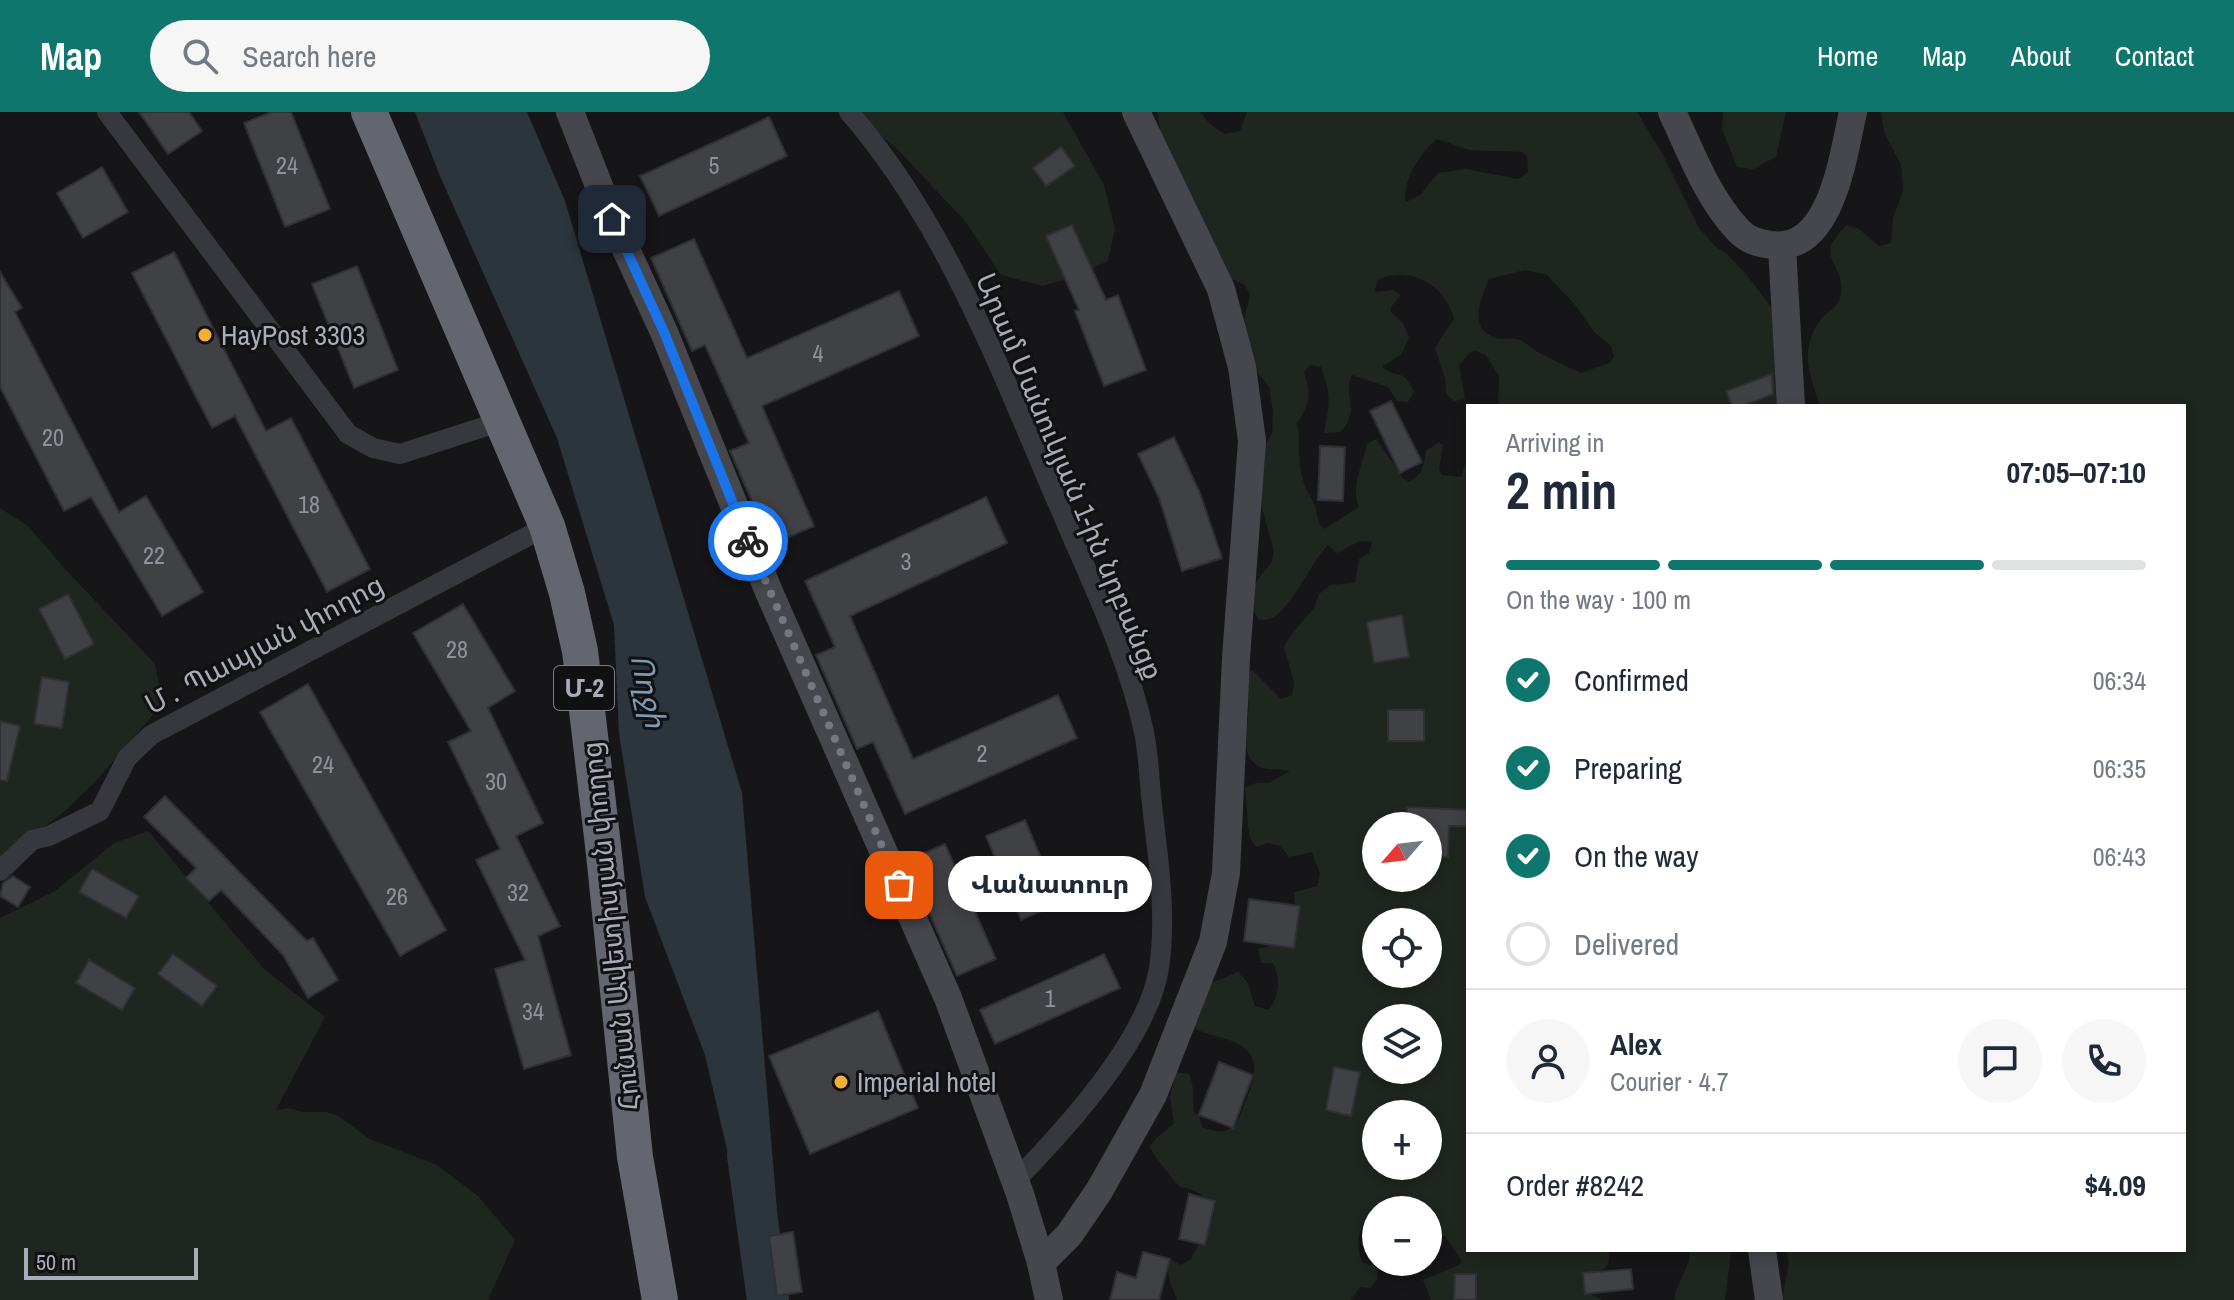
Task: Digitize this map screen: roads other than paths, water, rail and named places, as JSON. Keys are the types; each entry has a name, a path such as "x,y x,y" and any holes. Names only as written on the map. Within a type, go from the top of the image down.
{"highway":[{"name":"Հունան Ավետիսյան փողոց","path":"369,112 547,526 567,593 580,651 635,1157 660,1300"}],"street":[{"path":"107,112 348,434 373,448 400,454 502,421"},
{"path":"570,112 612,219 664,332 769,592 948,998 1015,1181 1041,1263 1049,1300"},
{"name":"Արամ Մանուկյան 1-ին նրբանցք","path":"849,112 875,142 906,187 937,239 972,309 1123,657 1145,734 1161,908 1159,968 1147,1012 1065,1130 1015,1181"},
{"path":"1041,1263 1069,1235 1099,1191 1153,1095 1213,942 1226,873 1236,658 1252,441 1242,367 1221,289 1136,112"},
{"path":"1672,112 1713,197 1739,232 1756,243 1782,247 1815,228 1827,208 1853,112"},
{"path":"1782,247 1791,404"},
{"name":"Մ․ Պապյան փողոց","path":"0,871 32,840 49,836 100,811 127,758 151,735 547,526"},
{"path":"1762,1252 1769,1300"}],"water":[{"path":"415,112 527,112 565,201 742,793 777,1210 742,1214 705,1055 645,897 619,734 614,625 557,438 440,176"}],"waterway":[{"name":"Ողջի","path":"748,1155 768,1300"}],"place":[{"name":"HayPost 3303","path":"205,335"},
{"name":"Վանատուր","path":"899,885"},
{"name":"Imperial hotel","path":"841,1082"}]}
